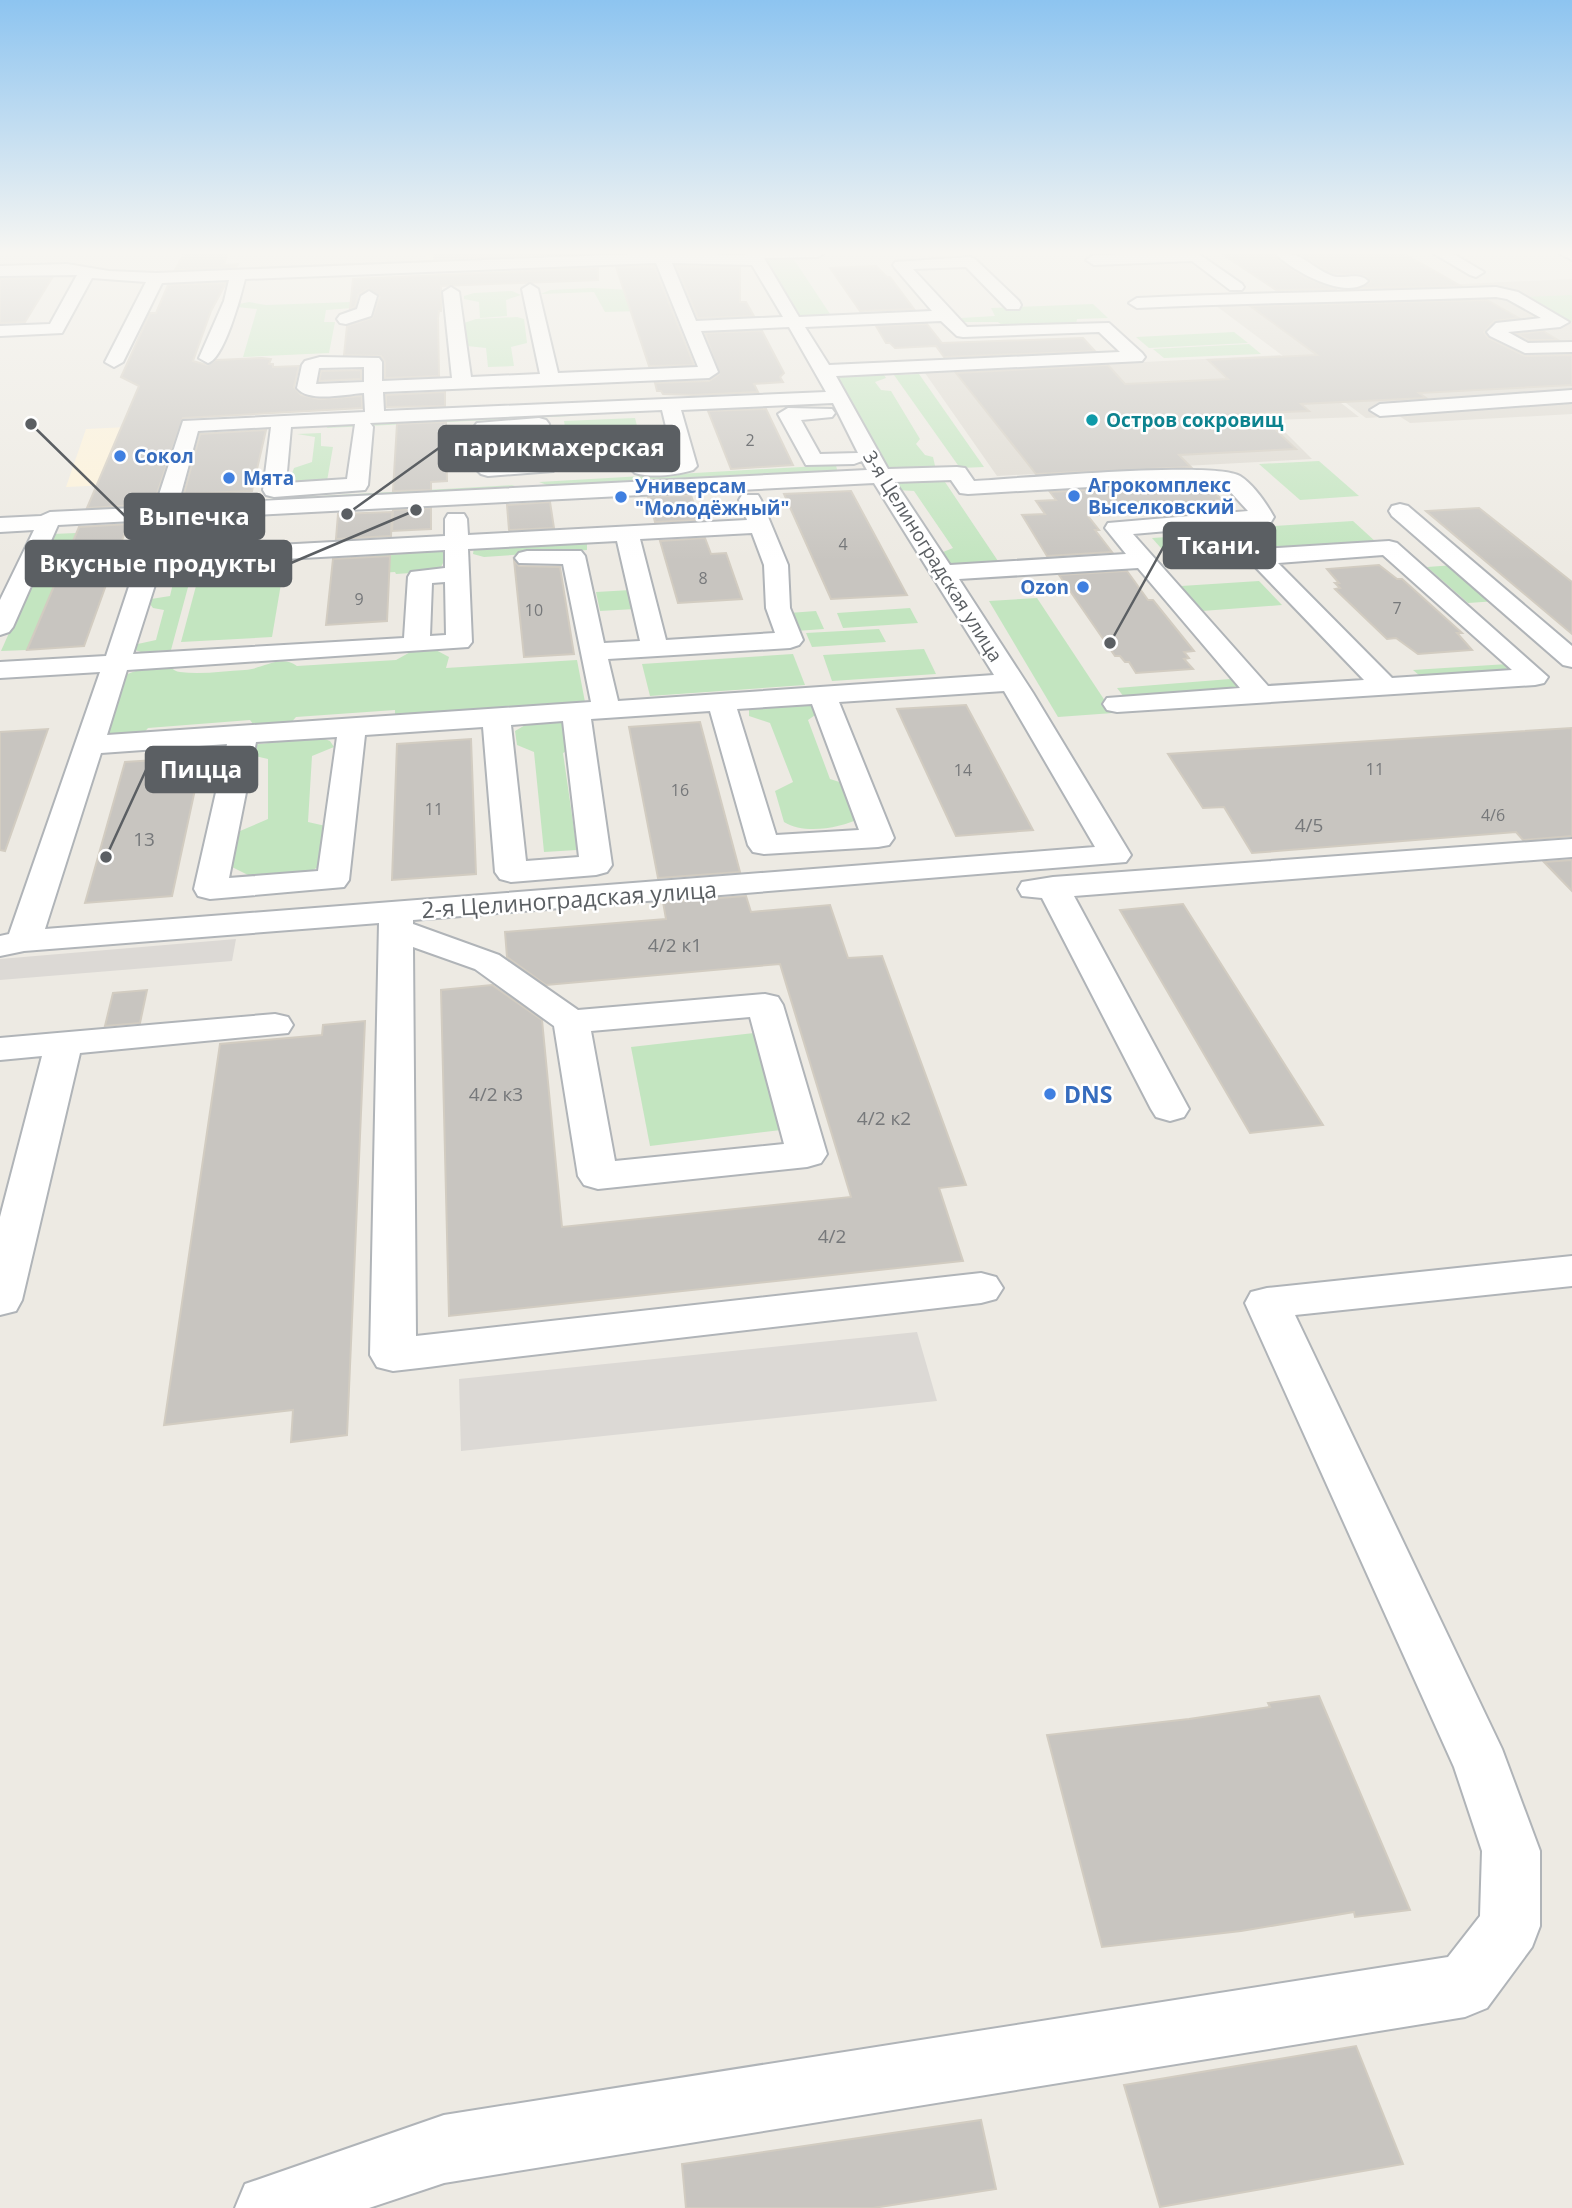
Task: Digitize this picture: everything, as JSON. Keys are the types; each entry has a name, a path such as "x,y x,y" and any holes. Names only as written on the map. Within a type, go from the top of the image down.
{"street":[{"path":"114,362 117,355"},
{"path":"459,355 463,383"},
{"path":"545,355 550,379"},
{"path":"702,355 709,372 628,369 550,379 373,387 369,423 357,485 274,490 282,420 369,423 670,405 843,404"},
{"name":"3-я Целиноградская улица","path":"813,355 843,404 876,467 1012,682 1115,856"},
{"path":"822,371 1136,357 1134,355"},
{"path":"628,369 636,396"},
{"path":"1380,410 1572,396"},
{"path":"843,404 788,414 813,461 957,473 968,488 1193,475 1232,480 1255,504 1263,517 1115,528 1260,694"},
{"path":"0,627 50,519 455,496 529,479 686,466 670,405"},
{"name":"2-я Целиноградская улица","path":"282,420 190,425 118,662 12,944 396,920 527,901 1115,856"},
{"path":"529,479 744,481 876,467"},
{"path":"593,652 790,639 778,608 776,565 744,481"},
{"path":"0,670 459,642 455,496"},
{"path":"1400,511 1572,659"},
{"path":"1233,521 1238,535 1257,558 1384,685"},
{"path":"0,525 48,522"},
{"path":"417,644 420,577 458,560 627,533 759,526"},
{"path":"627,533 655,648"},
{"path":"1118,704 1535,677 1389,548 1257,558"},
{"path":"151,559 458,560 573,556 606,710"},
{"path":"942,573 1144,560"},
{"path":"4,563 29,562"},
{"path":"89,745 1012,682"},
{"path":"721,703 764,845 878,838 823,696"},
{"path":"496,717 511,872 596,865 576,713"},
{"path":"243,735 210,889 333,880 352,727"},
{"path":"527,901 638,920 1572,848"},
{"path":"1053,887 1170,1108"},
{"path":"571,1022 598,1176 807,1154 765,1005 571,1022 487,962 396,920 393,1355 981,1288"},
{"path":"0,1049 275,1026"},
{"path":"0,1300 64,1043"},
{"path":"269,2208 444,2149 1465,1986 1510,1926 1511,1851 1482,1768 1267,1303 1572,1270"}],"shaded area":[{"path":"1280,355 1359,417 1273,420 1312,459 997,476 925,373"},
{"path":"1282,355 1572,355 1572,414 1410,423 1399,416 1366,418"},
{"name":"Сокол","path":"171,425 153,483 66,487 86,429"},
{"path":"236,939 232,961 0,980 0,959"},
{"path":"917,1332 937,1401 461,1451 459,1379"}],"green space":[{"path":"244,355 285,355 243,357"},
{"path":"487,355 512,355 514,366 488,367"},
{"path":"1160,355 1236,355 1164,358"},
{"path":"882,372 886,378 875,382 881,390 891,391 920,439 916,444 925,455 933,457 936,470 890,471 835,374"},
{"path":"919,374 984,467 960,468 894,375"},
{"path":"571,413 571,416 327,428 328,425"},
{"path":"635,418 645,458 571,461 564,421"},
{"path":"321,433 321,446 333,447 327,481 300,483 290,479 294,468 312,462 315,437 297,434"},
{"path":"1319,461 1359,496 1300,500 1259,464"},
{"path":"836,465 837,470 547,485 539,482"},
{"path":"930,478 945,482 1000,564 944,565 938,554 953,548 914,491 897,490 894,481"},
{"path":"515,485 503,489 195,507 181,504"},
{"path":"1353,521 1376,542 1278,548 1257,527"},
{"path":"76,533 27,650 1,651 53,534"},
{"path":"1215,534 1238,562 1177,566 1152,538"},
{"path":"587,543 587,550 484,557 473,554 474,547"},
{"path":"411,549 446,550 439,571 379,573 376,555 405,554"},
{"path":"192,562 194,565 171,650 141,652 132,649 133,645 156,640 164,610 153,608 151,599 170,596 175,575 160,574 157,570 160,564"},
{"path":"1455,565 1497,601 1468,603 1427,567"},
{"path":"284,566 272,637 181,642 200,571"},
{"path":"1259,581 1282,605 1202,611 1181,586"},
{"path":"631,590 635,609 600,611 596,592"},
{"path":"1037,598 1113,713 1058,717 989,601"},
{"path":"910,608 918,623 843,628 837,613"},
{"path":"816,611 824,629 796,631 789,613"},
{"path":"879,629 886,642 812,647 806,633"},
{"path":"434,649 449,657 446,668 577,660 585,702 582,706 395,719 395,710 296,717 289,725 256,728 250,720 148,728 142,735 105,736 123,676 146,668 158,666 196,673 252,669 284,661 297,666 396,660 414,650"},
{"path":"924,649 936,674 832,681 823,655"},
{"path":"793,654 805,685 650,696 642,664"},
{"path":"1508,664 1523,675 1426,681 1413,670"},
{"path":"1243,678 1256,692 1128,702 1117,688"},
{"path":"811,704 819,707 821,711 808,720 830,779 852,786 861,818 822,829 802,828 784,822 775,791 793,782 770,723 749,716 749,710 758,707"},
{"path":"558,722 573,727 574,747 563,753 577,850 544,852 534,752 517,745 515,731 527,724"},
{"path":"319,737 330,741 334,747 312,756 308,822 330,827 324,864 309,872 250,876 230,866 233,834 268,819 268,759 247,754 252,745"},
{"path":"754,1033 781,1130 650,1146 631,1047"}],"building":[{"path":"131,355 195,355 193,361 207,365 216,360 271,359 269,364 273,364 273,367 299,366 294,387 301,395 319,399 362,396 362,408 183,418 156,496 138,497 135,505 87,508 139,386 121,377"},
{"path":"345,355 439,355 439,376 385,378 385,362 381,356"},
{"path":"645,355 690,355 694,365 649,366"},
{"path":"713,355 775,355 784,373 780,377 783,382 754,384 758,392 663,394 657,391 655,383 709,381 719,374"},
{"path":"943,355 993,355 944,357"},
{"path":"1316,355 1572,355 1572,385 1419,393 1426,398 1301,404 1309,411 1258,413 1296,449 1179,455 1191,467 1036,474 956,373 1108,365 1125,384 1228,379 1208,360"},
{"path":"361,370 361,379 319,381 321,371"},
{"path":"445,392 445,406 386,407 386,395"},
{"path":"766,409 793,465 731,469 708,411"},
{"path":"446,422 447,481 431,482 431,490 393,491 397,424"},
{"path":"266,430 252,491 184,494 200,434"},
{"path":"1193,484 1209,486 1222,500 1217,500 1221,504 1088,516 1112,552 1047,556 1022,515 1045,514 1036,501 1056,500 1050,492"},
{"path":"851,491 907,595 831,599 784,494"},
{"path":"691,495 699,520 655,522 648,497"},
{"path":"550,502 554,528 509,530 507,505"},
{"path":"431,508 431,529 392,531 393,510"},
{"path":"1479,508 1572,582 1572,634 1426,511"},
{"path":"392,512 391,536 336,539 338,514"},
{"path":"128,524 84,646 27,650 79,527"},
{"path":"705,538 711,554 726,553 742,599 678,603 660,541"},
{"path":"390,556 387,621 326,625 333,559"},
{"path":"514,560 519,566 560,567 574,654 524,657"},
{"path":"1379,565 1397,579 1402,579 1462,633 1457,633 1472,650 1418,654 1396,638 1387,639 1335,589 1340,588 1335,583 1339,583 1327,569"},
{"path":"1127,571 1148,600 1153,600 1194,651 1184,652 1189,658 1184,659 1193,669 1136,673 1129,662 1115,656 1059,575"},
{"path":"966,705 1033,830 956,836 897,709"},
{"path":"700,722 740,872 658,878 629,727"},
{"path":"1572,728 1572,836 1523,840 1516,832 1252,853 1224,807 1203,808 1168,754"},
{"path":"48,729 5,851 0,850 0,732"},
{"path":"471,739 476,874 392,880 397,744"},
{"path":"202,757 172,896 85,903 125,762"},
{"path":"1572,860 1572,891 1544,862"},
{"path":"746,896 751,912 830,905 848,958 882,956 966,1185 939,1188 963,1261 449,1316 441,990 492,985 542,1020 562,1227 851,1197 780,964 546,985 507,957 505,932 666,919 663,902"},
{"path":"1183,904 1323,1125 1250,1133 1120,910"},
{"path":"147,990 140,1023 105,1026 113,993"},
{"path":"365,1021 347,1435 291,1442 293,1410 164,1425 220,1044 322,1035 323,1025"},
{"path":"1319,1696 1410,1910 1355,1917 1354,1912 1241,1931 1102,1947 1047,1735 1189,1719 1270,1707 1268,1703"},
{"path":"1356,2046 1403,2164 1160,2207 1124,2085"},
{"path":"981,2120 996,2189 873,2208 686,2208 682,2164"}],"place":[{"name":"Остров сокровищ","path":"1092,420"},
{"name":"Выпечка","path":"31,424"},
{"name":"Сокол","path":"120,456"},
{"name":"Мята","path":"229,478"},
{"name":"Агрокомплекс Выселковский","path":"1074,496"},
{"name":"Универсам \"Молодёжный\"","path":"621,497"},
{"name":"Вкусные продукты","path":"416,510"},
{"name":"парикмахерская","path":"347,514"},
{"name":"Ozon","path":"1083,587"},
{"name":"Ткани.","path":"1110,643"},
{"name":"Пицца","path":"106,857"},
{"name":"DNS","path":"1050,1094"}]}
